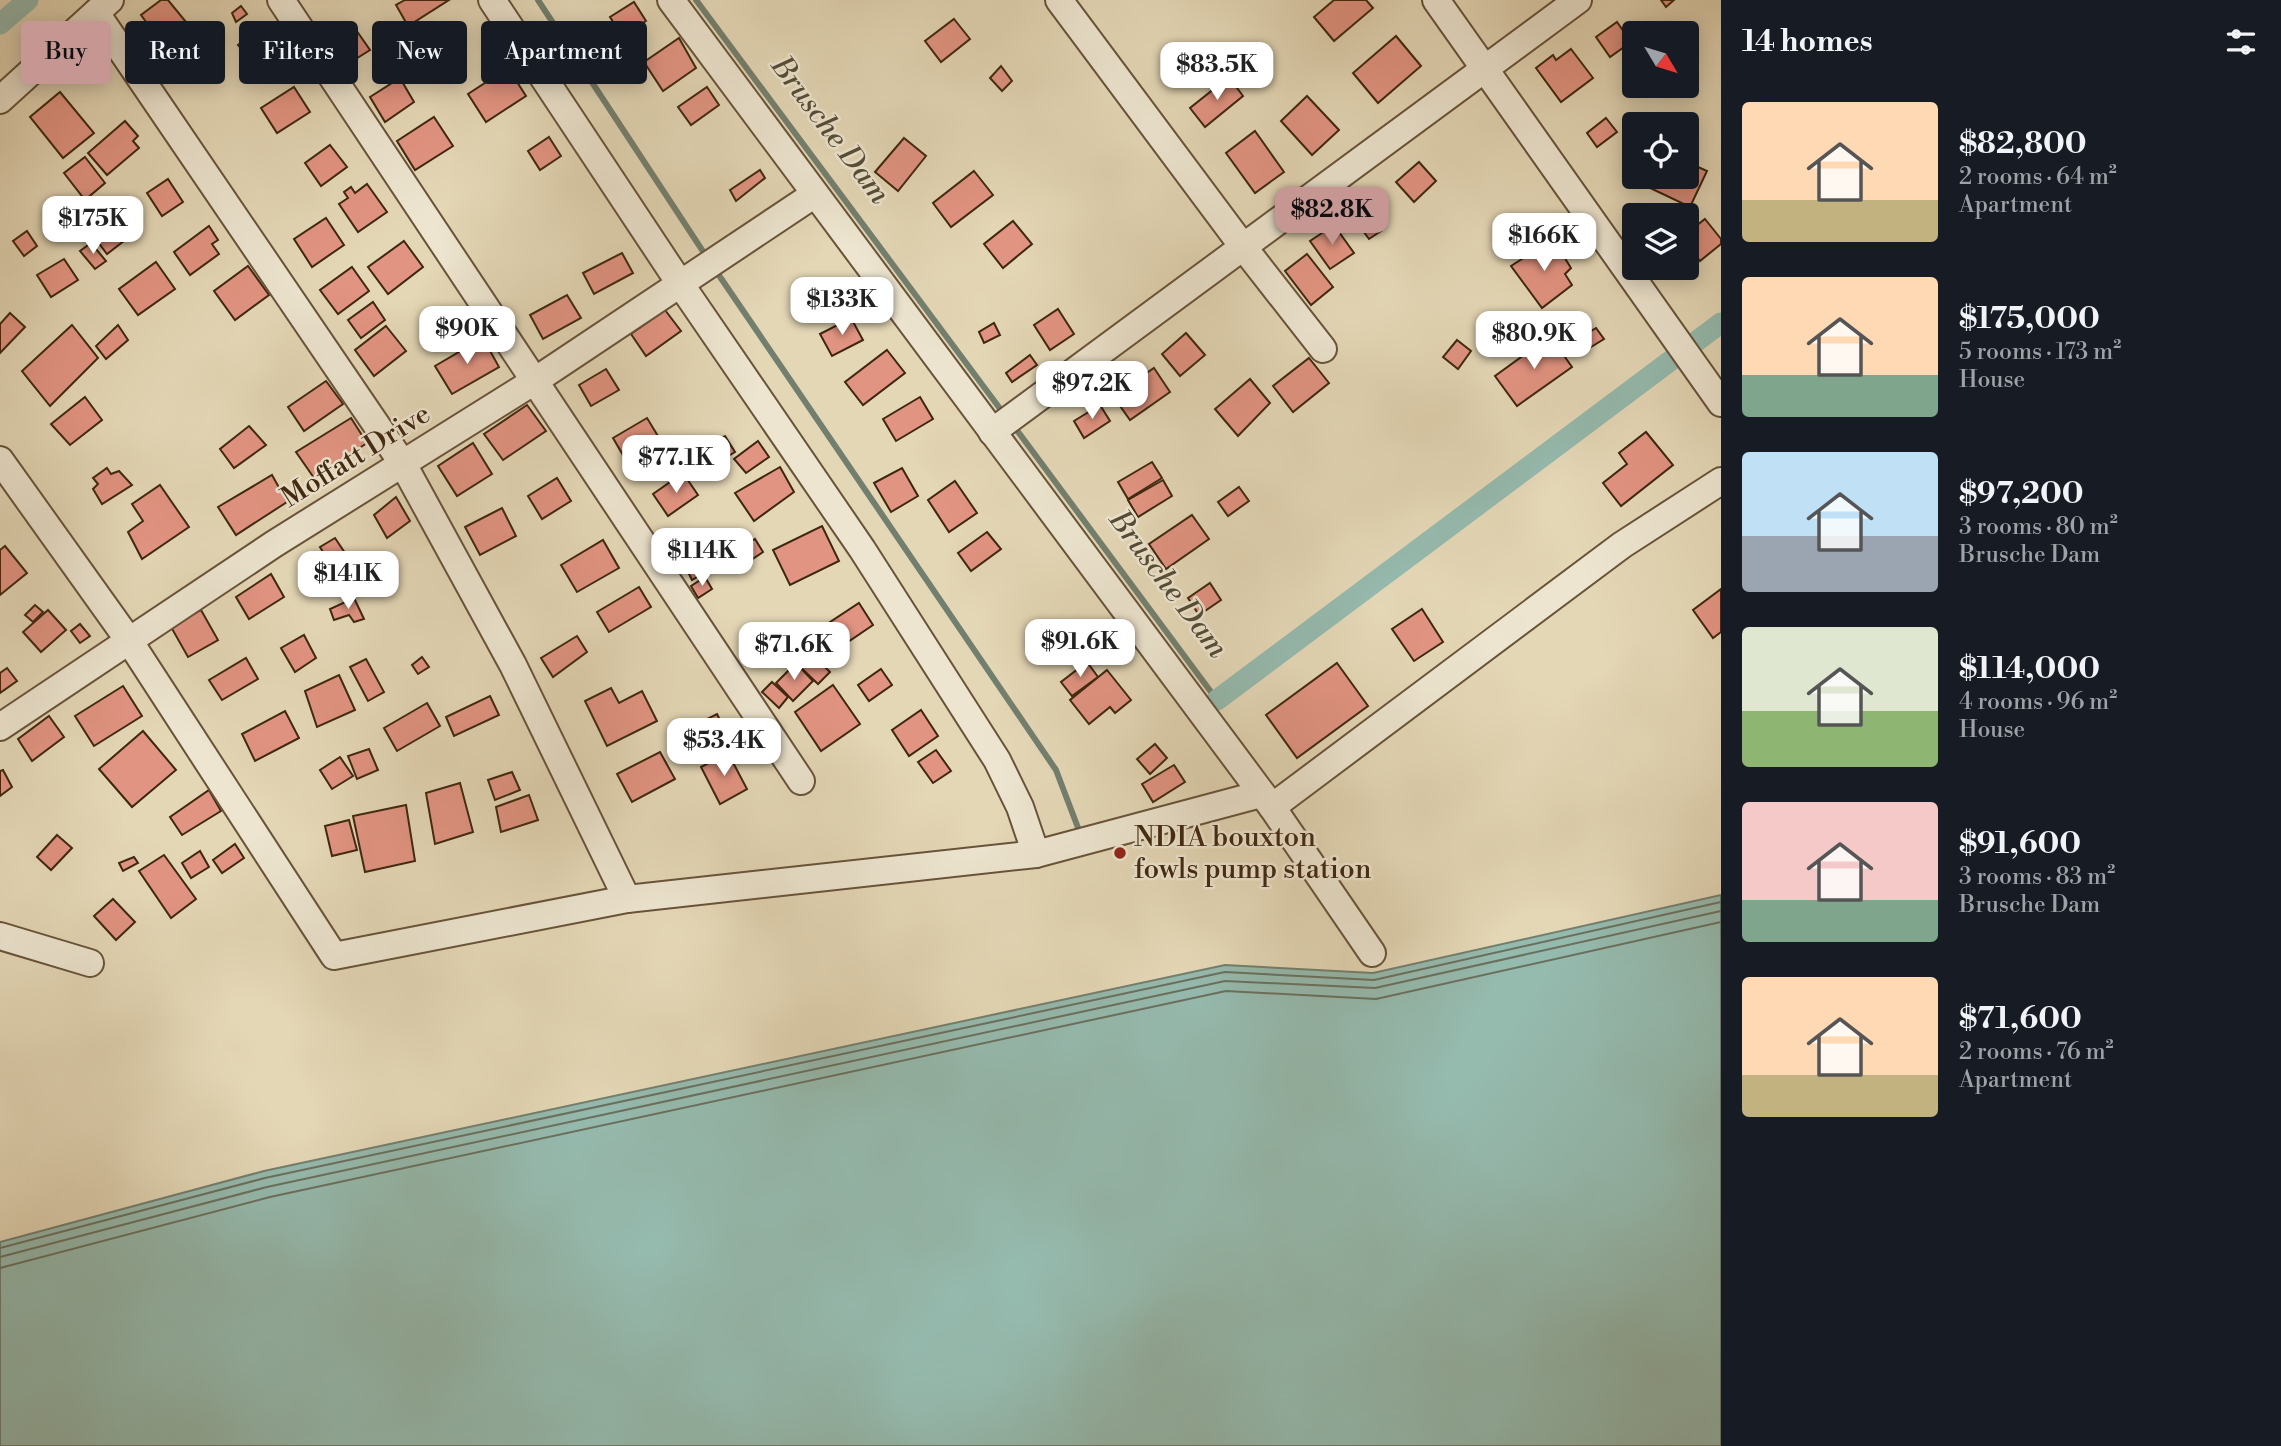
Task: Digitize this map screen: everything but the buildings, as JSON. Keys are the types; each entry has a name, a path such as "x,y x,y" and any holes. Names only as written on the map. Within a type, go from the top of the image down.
{"street":[{"path":"281,0 801,781"},
{"path":"492,0 685,279 862,548 997,760 1020,807 1036,854"},
{"path":"671,0 816,194 1003,424 1372,953"},
{"path":"1059,0 1323,349"},
{"path":"1436,0 1486,67 1716,396"},
{"path":"1003,424 1578,0"},
{"path":"0,100 103,6 403,464 513,664 627,899"},
{"name":"Moffatt Drive","path":"0,727 274,544 533,382 816,194"},
{"path":"0,460 131,642 334,956 627,899 1036,854 1267,801 1622,545 1721,481"},
{"path":"0,936 90,963"}],"water":[{"path":"1721,895 1721,1446 0,1446 0,1242 264,1171 1225,965 1373,973"}],"waterway":[{"path":"0,24 28,0"},
{"path":"538,0 708,259"},
{"name":"Brusche Dam","path":"696,0 1004,414"},
{"path":"714,268 1056,770 1080,833"},
{"name":"Brusche Dam","path":"1217,700 1721,323"},
{"name":"Brusche Dam","path":"1013,425 1217,700"}],"place":[{"name":"NDIA bouxton fowls pump station","path":"1120,853"}]}
